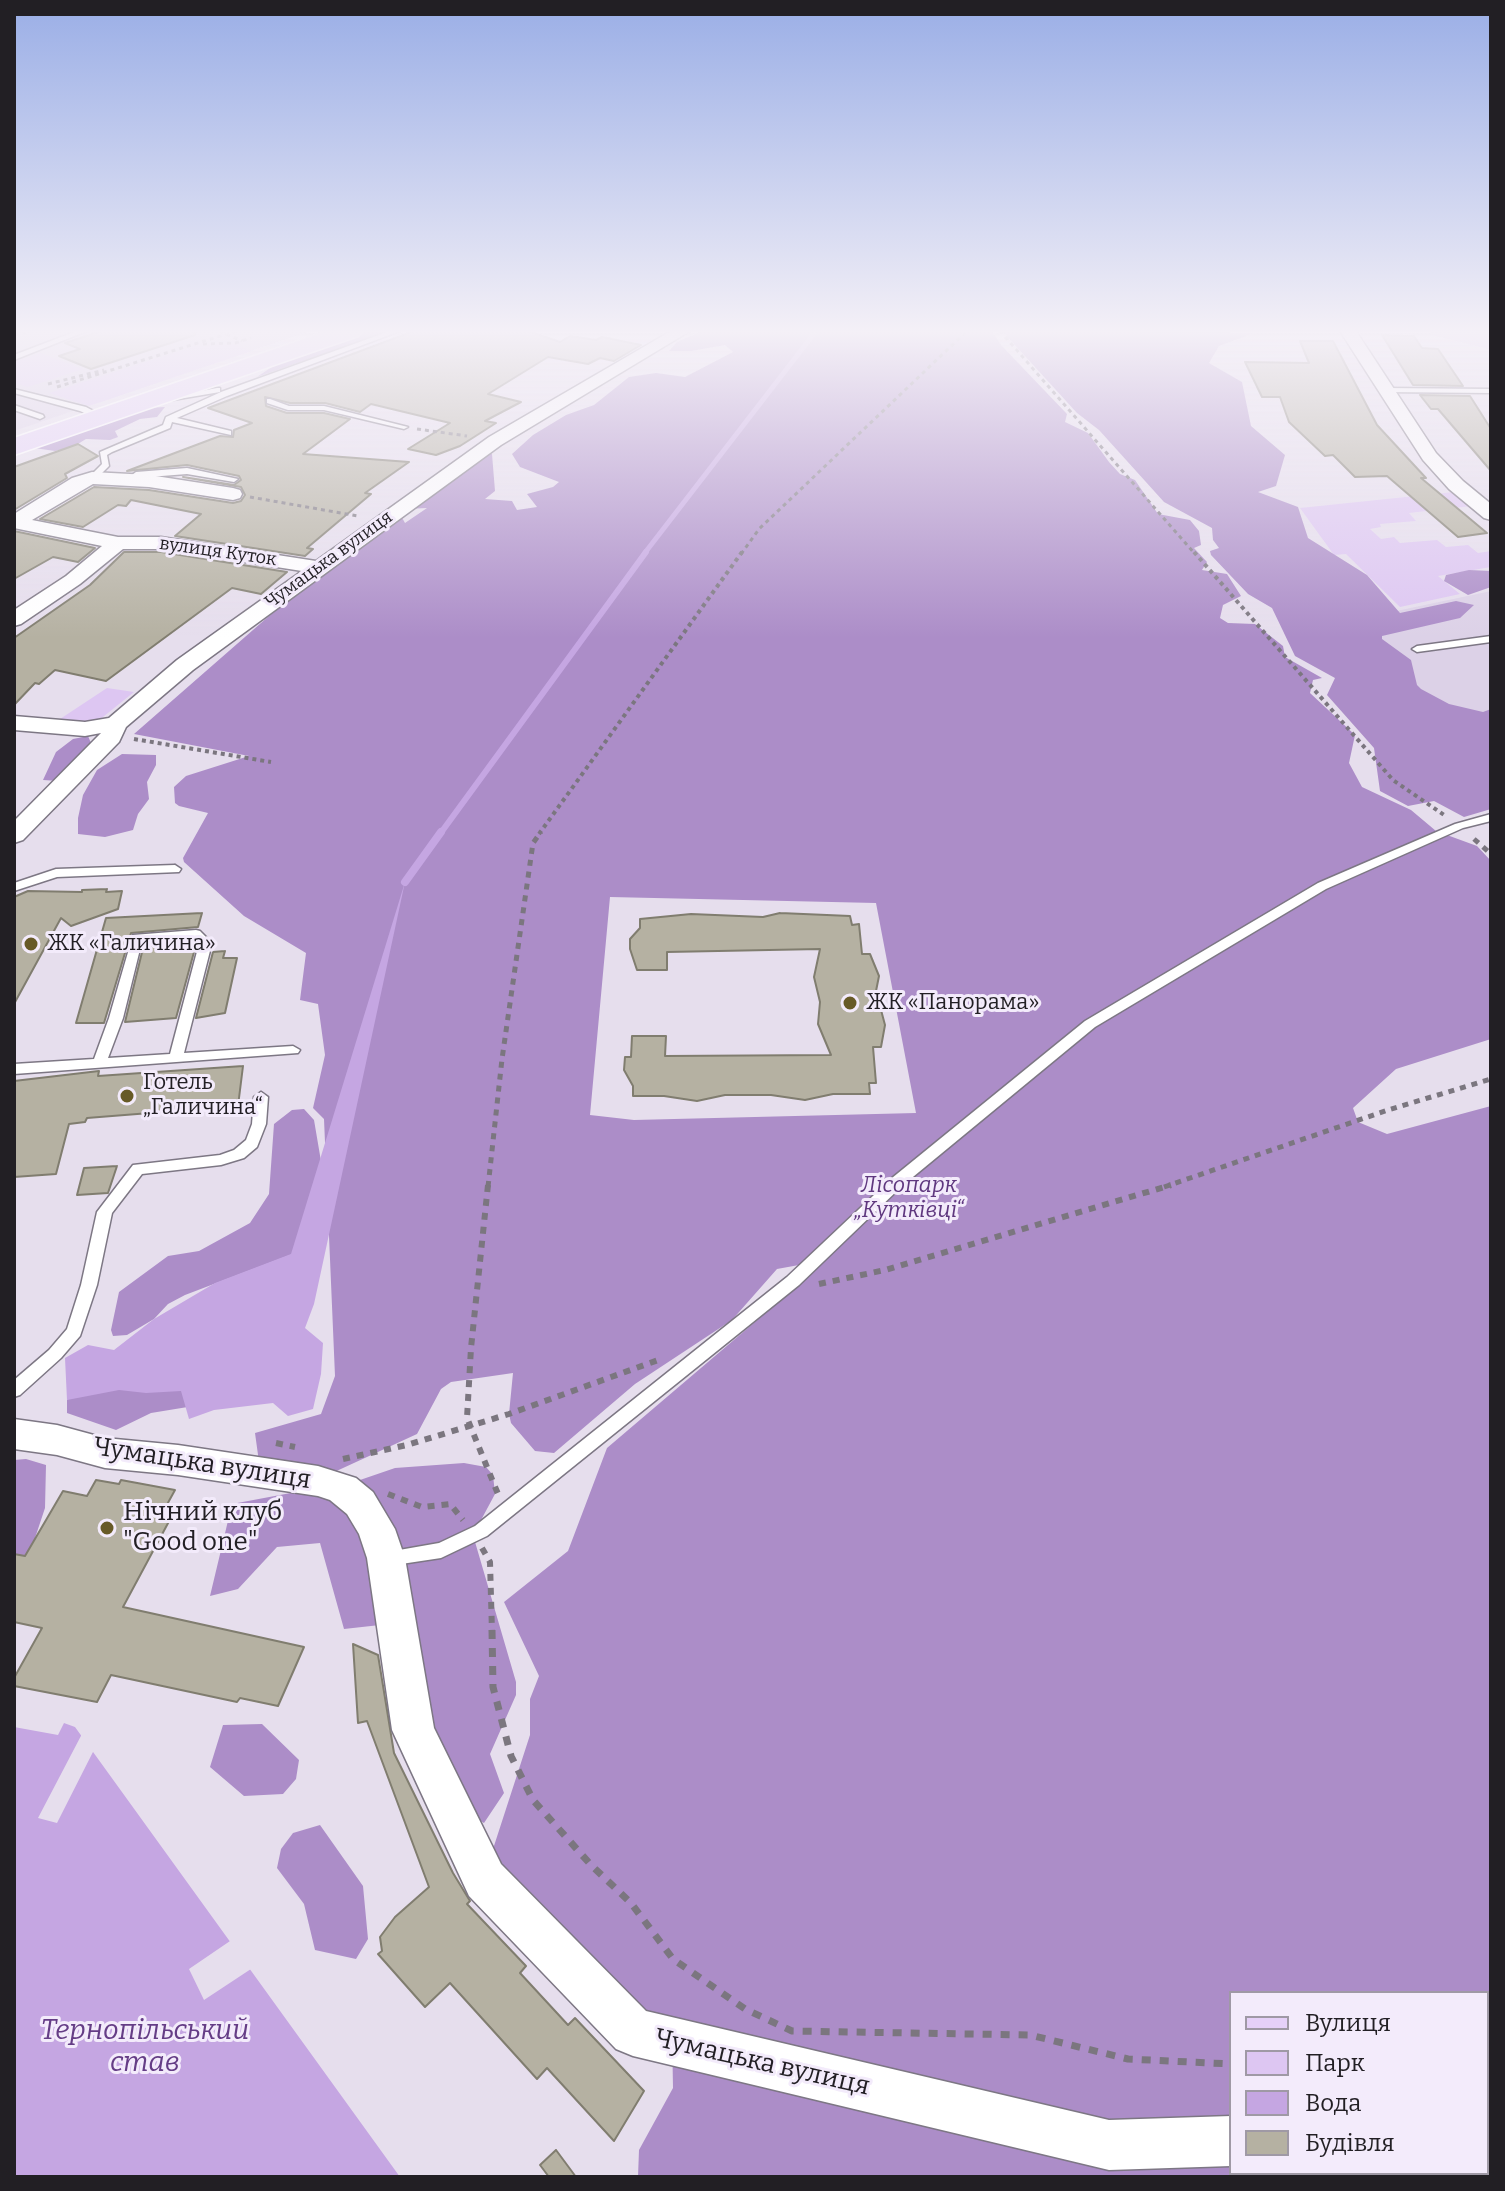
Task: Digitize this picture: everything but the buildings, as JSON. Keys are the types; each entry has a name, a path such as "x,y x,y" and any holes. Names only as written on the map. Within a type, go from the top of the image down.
{"main road":[{"path":"14,447 54,433"}],"street":[{"name":"Чумацька вулиця","path":"14,835 114,731 185,665 317,567 508,433"},
{"path":"1414,433 1429,456 1456,485 1491,514"},
{"name":"вулиця Куток","path":"14,523 94,475 234,486"},
{"name":"вулиця Куток","path":"14,523 118,543 161,543 317,567"},
{"path":"14,620 73,580 118,543"},
{"path":"14,723 114,731"},
{"name":"Чумацька вулиця","path":"14,1434 57,1440 105,1453 318,1481 343,1489 360,1503 376,1529 386,1558 413,1730 485,1880 633,2032 1109,2145 1229,2141"}],"lane":[{"path":"94,475 106,464 103,454 149,433"},
{"path":"1417,649 1491,639"},
{"path":"386,1558 441,1550 474,1534 505,1512 719,1337 793,1281 897,1182 1090,1024 1322,886 1459,826 1491,817"},
{"path":"14,887 56,873 175,869"},
{"path":"100,1062 116,1018 137,938 196,934 206,943 176,1058"},
{"path":"14,1069 293,1050"},
{"path":"14,1390 55,1354 74,1332 89,1285 105,1212 138,1169 221,1160 239,1154 252,1143 259,1124 261,1097"}],"path":[{"path":"445,433 495,441"},
{"path":"505,1512 467,1418 489,1174 533,843 759,529 860,433"},
{"path":"1089,433 1393,780 1459,826"},
{"path":"234,486 383,520"},
{"path":"114,731 271,762"},
{"path":"793,1281 821,1284 885,1270 1184,1181 1388,1110 1491,1079"},
{"path":"350,1466 337,1461 470,1426 663,1358"},
{"path":"276,1443 300,1449"},
{"path":"385,1493 422,1507 450,1504 474,1534 490,1562 493,1687 511,1756 533,1800 591,1865 631,1903 673,1959 745,2009 792,2031 1030,2035 1128,2059 1229,2064"}],"shaded area":[{"path":"1491,591 1491,718 1456,724 1370,646 1382,614"}],"green space":[{"path":"75,433 116,433 118,437 110,440 86,439 73,447 55,451 34,448"},
{"name":"Лісопарк „Кутківці“","path":"1088,433 1120,474 1135,480 1158,514 1190,520 1199,531 1201,545 1194,548 1207,562 1202,570 1227,574 1241,596 1223,605 1220,618 1228,623 1255,624 1283,646 1285,657 1322,678 1313,680 1310,693 1355,735 1349,763 1362,787 1411,810 1436,831 1477,846 1491,861 1491,1039 1396,1069 1353,1108 1358,1122 1387,1134 1491,1106 1491,2106 1489,1991 1229,1991 1229,2175 1416,2177 638,2177 639,2150 673,2088 672,2032 515,1901 493,1849 530,1735 530,1699 539,1676 504,1602 568,1551 607,1448 809,1276 810,1263 777,1269 732,1320 635,1384 554,1453 535,1451 511,1423 513,1373 451,1382 441,1389 417,1434 330,1474 259,1462 255,1433 321,1414 335,1376 324,1119 313,1108 325,1055 318,1004 300,1000 306,953 244,916 184,862 183,858 208,813 175,803 174,787 186,776 249,756 134,734 269,616 400,514 405,523 427,508 406,509 485,452 492,454 495,491 485,499 512,501 517,510 537,507 527,494 553,487 559,482 520,467 512,454 533,435","holes":["610,897 876,903 916,1113 634,1120 590,1115"]},
{"path":"1102,433 1259,433 1285,455 1276,486 1258,492 1298,507 1308,538 1367,575 1400,613 1456,601 1474,605 1460,618 1382,636 1382,639 1411,660 1417,685 1421,689 1449,704 1483,712 1491,709 1491,809 1464,817 1434,801 1408,806 1380,791 1374,748 1327,695 1335,678 1295,656 1272,608 1248,594 1211,555 1210,551 1219,548 1213,540 1212,528 1164,502"},
{"path":"1454,492 1472,506 1409,513 1416,521 1380,524 1381,527 1370,529 1381,539 1394,537 1400,543 1437,540 1446,547 1468,545 1478,553 1491,551 1491,567 1438,576 1460,594 1400,607 1346,554 1334,555 1300,508"},
{"path":"1469,570 1491,571 1491,587 1468,595 1444,581 1446,575"},
{"path":"107,688 134,692 93,725 57,721"},
{"path":"88,736 91,743 59,781 43,780 56,752 73,739"},
{"path":"122,754 156,755 156,765 147,782 149,799 138,814 133,830 105,837 78,834 83,795 97,770"},
{"path":"304,1109 314,1120 323,1173 311,1247 185,1295 127,1335 113,1336 111,1330 119,1292 168,1256 199,1251 250,1223 269,1194 274,1124 292,1110"},
{"path":"190,1377 206,1404 151,1413 116,1430 67,1413 67,1400 82,1390"},
{"path":"26,1459 46,1465 45,1508 30,1553 14,1566 14,1460"},
{"path":"464,1463 486,1467 493,1475 495,1494 473,1535 516,1682 516,1695 490,1754 504,1793 484,1823 467,1813 429,1736 416,1621 344,1629 320,1543 277,1547 238,1589 210,1596 232,1504 360,1480 395,1468"},
{"path":"262,1724 299,1760 296,1779 283,1794 244,1796 210,1767 223,1725"},
{"path":"320,1825 363,1886 368,1939 356,1959 315,1950 304,1904 277,1868 281,1849 293,1833"}],"water":[{"path":"405,882 314,1304 305,1328 323,1343 321,1374 313,1409 288,1416 273,1403 214,1410 189,1419 181,1391 146,1393 119,1390 67,1400 65,1358 88,1345 114,1350 154,1319 215,1283 291,1254"},
{"name":"Тернопільський став","path":"14,1705 75,1727 400,2177 14,2177"}],"pier":[{"path":"14,1701 66,1719 58,1735 14,1727"},
{"path":"83,1732 95,1748 57,1823 38,1818"},
{"path":"233,1939 254,1967 204,2000 189,1969"}],"waterway":[{"path":"644,554 737,433"},
{"path":"440,834 646,552"},
{"path":"405,882 441,832"}],"place":[{"name":"ЖК «Галичина»","path":"31,944"},
{"name":"ЖК «Панорама»","path":"850,1003"},
{"name":"Готель „Галичина“","path":"127,1096"},
{"name":"Нічний клуб \"Good one\"","path":"107,1528"}]}
